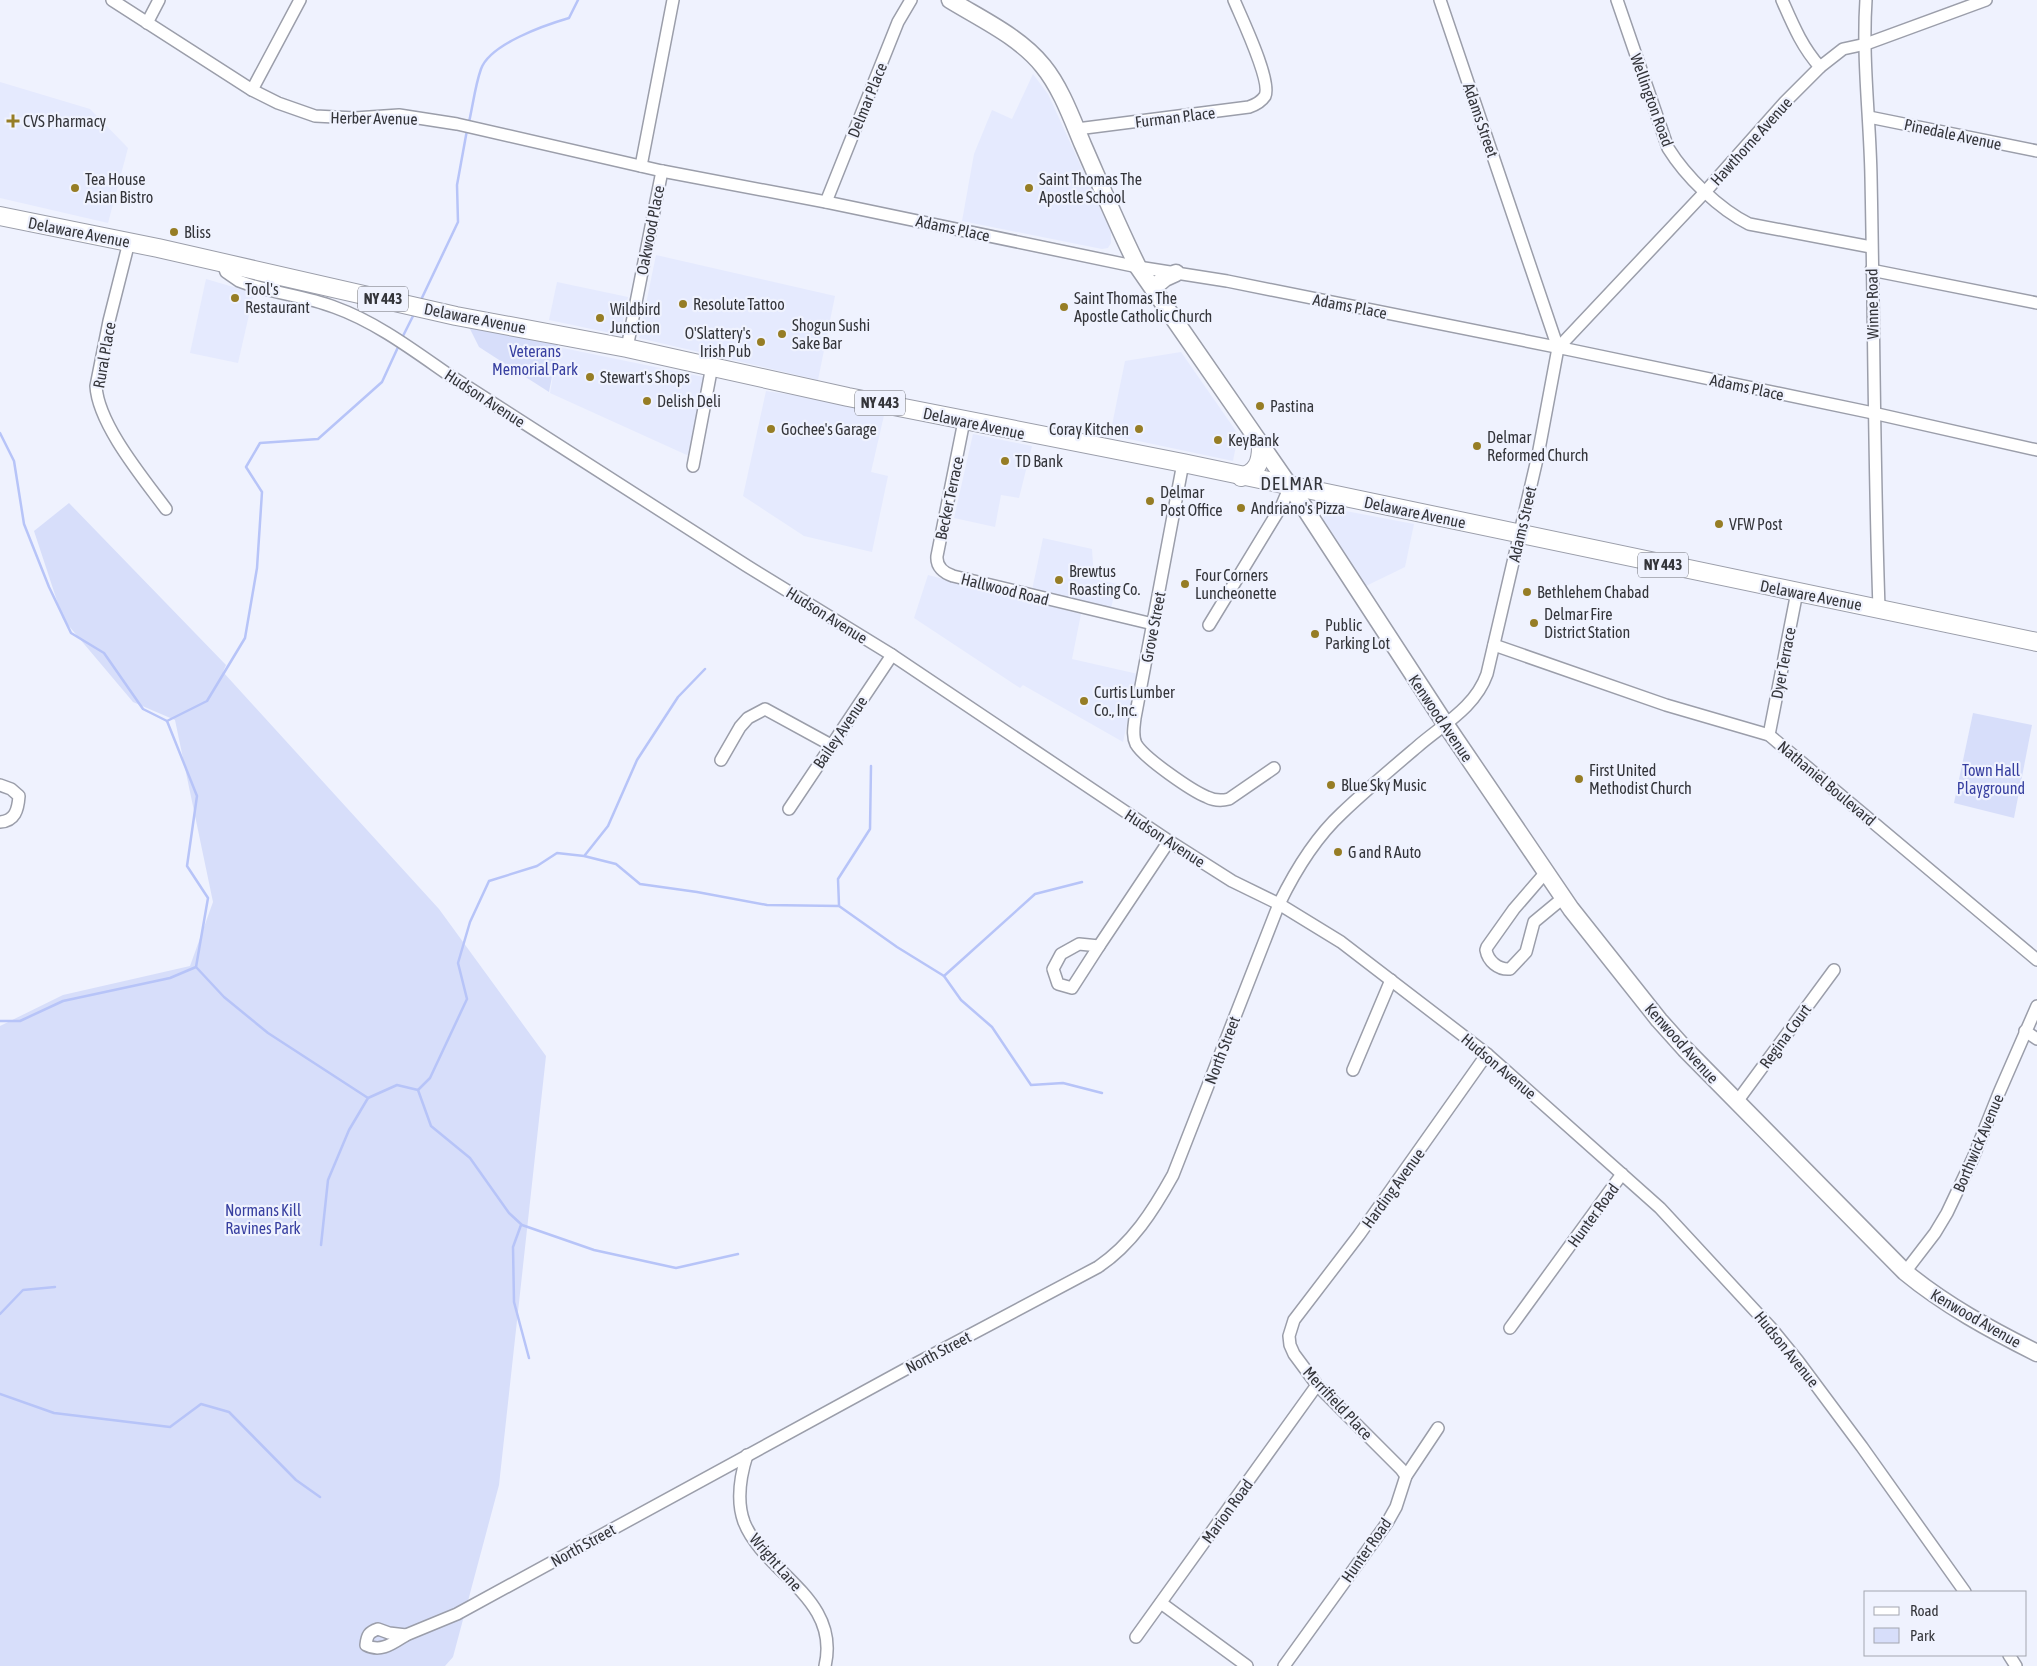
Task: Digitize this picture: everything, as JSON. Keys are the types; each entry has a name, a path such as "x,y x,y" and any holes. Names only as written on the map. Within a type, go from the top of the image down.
{"main road":[{"name":"Kenwood Avenue","path":"950,0 1013,40 1043,66 1053,81 1077,129 1138,267 1261,447 1290,486 1446,725 1546,872 1659,1020 1736,1103 1905,1272 1928,1291 1970,1318 2037,1353"},
{"name":"Delaware Avenue","path":"0,216 223,262 456,316 627,348 964,421 1183,463 1241,477 2037,642"},
{"path":"1153,288 1168,276 1176,273"},
{"path":"1241,477 1255,470 1260,461 1261,447"}],"street":[{"name":"Herber Avenue","path":"112,0 252,90 278,103 315,116 355,118 399,115 416,117 457,124 662,171"},
{"path":"146,23 159,0"},
{"path":"252,90 300,0"},
{"name":"Oakwood Place","path":"641,166 673,0"},
{"name":"Delmar Place","path":"826,202 898,22 912,0"},
{"name":"Furman Place","path":"1077,129 1249,107 1258,103 1265,96 1266,91 1261,65 1234,0"},
{"name":"Adams Street","path":"1281,899 1313,846 1332,823 1418,746 1467,706 1484,685 1538,455 1558,348 1440,0"},
{"name":"Wellington Road","path":"1617,0 1668,148 1678,165 1705,192 1741,220 1750,224 1835,242 1871,247"},
{"path":"1782,0 1796,32 1808,53 1820,67"},
{"name":"Winne Road","path":"1866,0 1879,608"},
{"name":"Hawthorne Avenue","path":"1558,348 1705,192 1785,102 1820,67 1843,49 1866,44 1986,0"},
{"name":"Pinedale Avenue","path":"1869,117 2037,151"},
{"name":"Oakwood Place","path":"627,348 662,171"},
{"name":"Adams Place","path":"662,171 826,202 1138,267 1226,281 1558,348 1874,413 2037,450"},
{"name":"Rural Place","path":"129,242 107,331 96,394 98,404 112,430 166,509"},
{"name":"Hudson Avenue","path":"223,262 226,272 239,281 333,306 353,314 383,331 739,561 892,655 1169,841 1232,881 1281,899 1341,942 1488,1054 1660,1208 1736,1289 1798,1361 1964,1591"},
{"path":"1871,270 2037,303"},
{"path":"693,466 712,366"},
{"name":"Becker Terrace","path":"945,572 938,563 936,556 964,421"},
{"name":"Grove Street","path":"1183,463 1133,733 1135,743 1156,764 1193,790 1206,797 1222,801 1229,799 1274,768"},
{"path":"1209,624 1282,505 1290,486"},
{"name":"Hallwood Road","path":"945,572 953,576 1016,593 1153,624"},
{"name":"Dyer Terrace","path":"1769,734 1797,592"},
{"name":"Nathaniel Boulevard","path":"1494,645 1666,705 1769,734 2037,960"},
{"name":"Bailey Avenue","path":"789,809 830,745 892,655"},
{"path":"721,760 740,727 748,718 765,708 830,745"},
{"path":"0,785 11,789 19,796 15,815 8,821 0,822"},
{"path":"1099,946 1169,841"},
{"path":"1546,872 1497,932 1486,950 1487,957 1496,966 1504,970 1510,969 1526,952 1534,922 1564,898"},
{"name":"North Street","path":"406,1635 457,1614 747,1455 1098,1268 1116,1255 1127,1244 1155,1206 1173,1176 1281,899"},
{"name":"Regina Court","path":"1736,1103 1834,970"},
{"path":"1353,1070 1391,980"},
{"name":"Borthwick Avenue","path":"1905,1272 1935,1233 1947,1213 1974,1158 2025,1031 2037,1006"},
{"path":"2025,1031 2037,1039"},
{"name":"Harding Avenue","path":"1294,1320 1359,1235 1488,1054"},
{"name":"Hunter Road","path":"1510,1328 1622,1174"},
{"name":"Merrifield Place","path":"1294,1320 1289,1336 1294,1354 1317,1385 1406,1476"},
{"name":"Marion Road","path":"1136,1637 1317,1385"},
{"name":"Hunter Road","path":"1284,1666 1387,1523 1396,1507 1406,1476 1438,1428"},
{"name":"Wright Lane","path":"747,1455 739,1490 740,1507 744,1523 761,1549 795,1583 815,1610 825,1633 827,1658 825,1666"},
{"path":"1161,1602 1247,1666"}],"shaded area":[{"name":"Saint Thomas The Apostle School","path":"1033,74 1048,94 1111,232 1111,243 1108,248 1102,249 962,221 974,154 992,110 1012,119"},
{"path":"0,82 90,109 128,148 108,223 0,198"},
{"path":"656,255 835,296 818,380 639,338"},
{"path":"206,279 254,293 238,363 190,353"},
{"path":"557,282 628,297 620,335 549,320"},
{"path":"558,347 704,377 689,456 550,393"},
{"path":"1181,352 1238,434 1233,461 1110,435 1125,361"},
{"path":"766,391 859,405 885,411 871,472 888,476 872,552 804,536 743,496"},
{"path":"973,434 1032,446 1019,498 1001,495 995,527 954,518"},
{"path":"1335,509 1414,524 1405,567 1366,586 1321,519"},
{"path":"1043,538 1092,549 1094,579 1117,584 1111,608 1032,590"},
{"name":"Curtis Lumber Co., Inc.","path":"928,575 1081,614 1072,659 1138,674 1123,742 1023,685 1020,688 914,618"}],"green space":[{"name":"Veterans Memorial Park","path":"469,327 558,345 549,392 479,347"},
{"name":"Normans Kill Ravines Park","path":"69,503 226,665 223,672 439,909 546,1056 499,1485 453,1657 445,1666 0,1666 0,1026 63,995 190,966 213,902 175,720 133,702 63,619 34,531"},
{"name":"Town Hall Playground","path":"1973,713 2032,725 2014,818 1954,803"}],"waterway":[{"path":"469,122 479,75 486,60 495,51 519,37 546,25 569,18 578,0"},
{"path":"420,302 458,222 457,185 467,130"},
{"path":"402,338 414,314"},
{"path":"167,721 207,701 245,638 257,568 262,492 246,467 260,443 318,439 382,382 399,345"},
{"path":"0,433 14,461 24,524 49,587 71,633 104,653 143,709 167,721 197,796 187,866 208,898 196,967 170,978 63,1001 20,1021 0,1021"},
{"path":"585,855 608,826 637,760 678,697 705,669"},
{"path":"839,905 838,879 870,829 871,766"},
{"path":"196,967 224,997 268,1033 368,1098 397,1085 418,1090 430,1078 467,999 458,963 470,922 489,881 537,866 557,853 584,856 616,864 640,884 767,905 839,906 897,947 944,976 1035,894 1082,882"},
{"path":"944,976 961,1000 992,1027 1031,1085 1063,1083 1102,1093"},
{"path":"418,1090 431,1126 470,1158 509,1213 522,1225 594,1250 676,1268 738,1254"},
{"path":"321,1245 328,1180 349,1130 368,1098"},
{"path":"521,1225 513,1247 514,1302 529,1358"},
{"path":"0,1314 23,1290 55,1287"},
{"path":"0,1394 54,1413 170,1427 201,1404 229,1412 296,1480 320,1497"}],"place":[{"name":"CVS Pharmacy","path":"13,121"},
{"name":"Tea House Asian Bistro","path":"75,188"},
{"name":"Saint Thomas The Apostle School","path":"1029,188"},
{"name":"Bliss","path":"174,232"},
{"name":"Tool's Restaurant","path":"235,298"},
{"name":"Resolute Tattoo","path":"683,304"},
{"name":"Saint Thomas The Apostle Catholic Church","path":"1064,307"},
{"name":"Wildbird Junction","path":"600,318"},
{"name":"Shogun Sushi Sake Bar","path":"782,334"},
{"name":"O'Slattery's Irish Pub","path":"761,342"},
{"name":"Stewart's Shops","path":"590,377"},
{"name":"Delish Deli","path":"647,401"},
{"name":"Pastina","path":"1260,406"},
{"name":"Gochee's Garage","path":"771,429"},
{"name":"Coray Kitchen","path":"1139,429"},
{"name":"KeyBank","path":"1218,440"},
{"name":"Delmar Reformed Church","path":"1477,446"},
{"name":"TD Bank","path":"1005,461"},
{"name":"Delmar Post Office","path":"1150,501"},
{"name":"Andriano's Pizza","path":"1241,508"},
{"name":"VFW Post","path":"1719,524"},
{"name":"Brewtus Roasting Co.","path":"1059,580"},
{"name":"Four Corners Luncheonette","path":"1185,584"},
{"name":"Bethlehem Chabad","path":"1527,592"},
{"name":"Delmar Fire District Station","path":"1534,623"},
{"name":"Public Parking Lot","path":"1315,634"},
{"name":"Curtis Lumber Co., Inc.","path":"1084,701"},
{"name":"First United Methodist Church","path":"1579,779"},
{"name":"Blue Sky Music","path":"1331,785"},
{"name":"G and R Auto","path":"1338,852"}],"district":[{"name":"DELMAR","path":"1292,483"}]}
